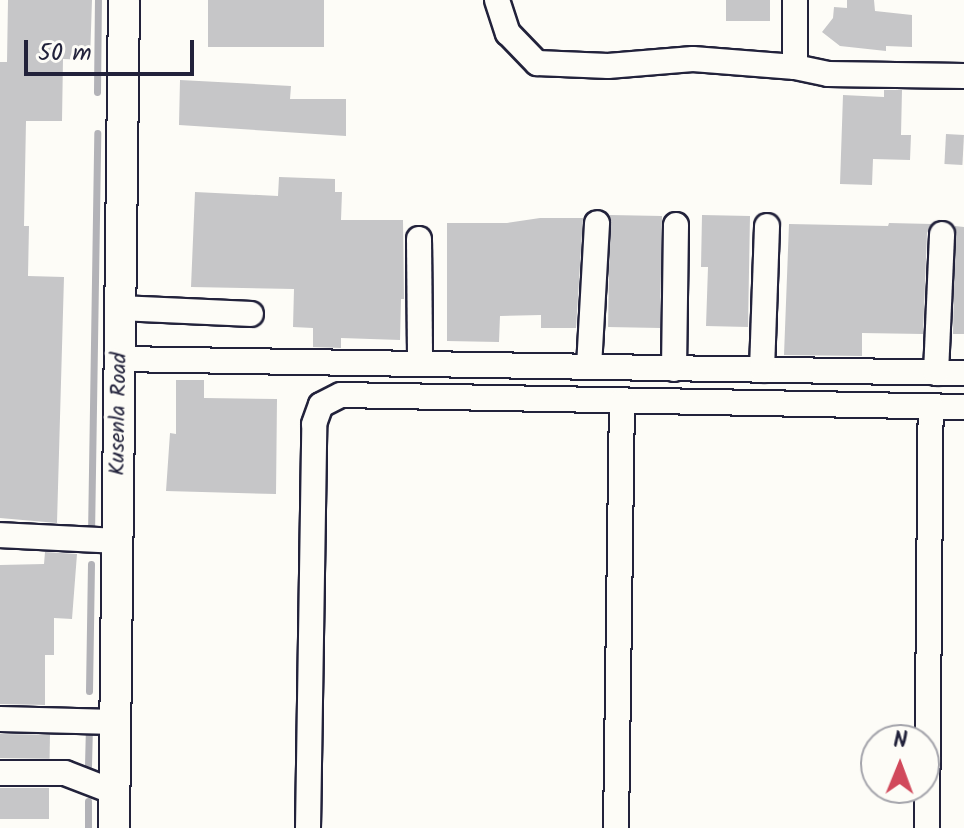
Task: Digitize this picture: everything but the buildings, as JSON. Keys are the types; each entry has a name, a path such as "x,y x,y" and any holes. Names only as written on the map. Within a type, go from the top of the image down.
{"main road":[{"name":"Kusenla Road","path":"114,828 124,0"}],"street":[{"path":"497,0 508,33 537,63 608,66 693,59 795,67 828,74 964,76"},
{"path":"795,0 795,67"},
{"path":"589,367 597,223"},
{"path":"674,369 676,225"},
{"path":"762,370 767,226"},
{"path":"936,373 942,234"},
{"path":"419,239 420,364"},
{"path":"120,308 251,314"},
{"path":"119,359 964,373"},
{"path":"308,828 314,424 321,405 341,395 964,407"},
{"path":"616,828 622,401"},
{"path":"927,828 931,406"},
{"path":"0,535 117,541"},
{"path":"0,719 115,722"},
{"path":"0,773 65,773 114,792"}],"waterway":[{"path":"97,92 98,0"},
{"path":"91,535 97,133"},
{"path":"89,691 91,564"},
{"path":"88,766 89,725"},
{"path":"88,801 88,828"}]}
